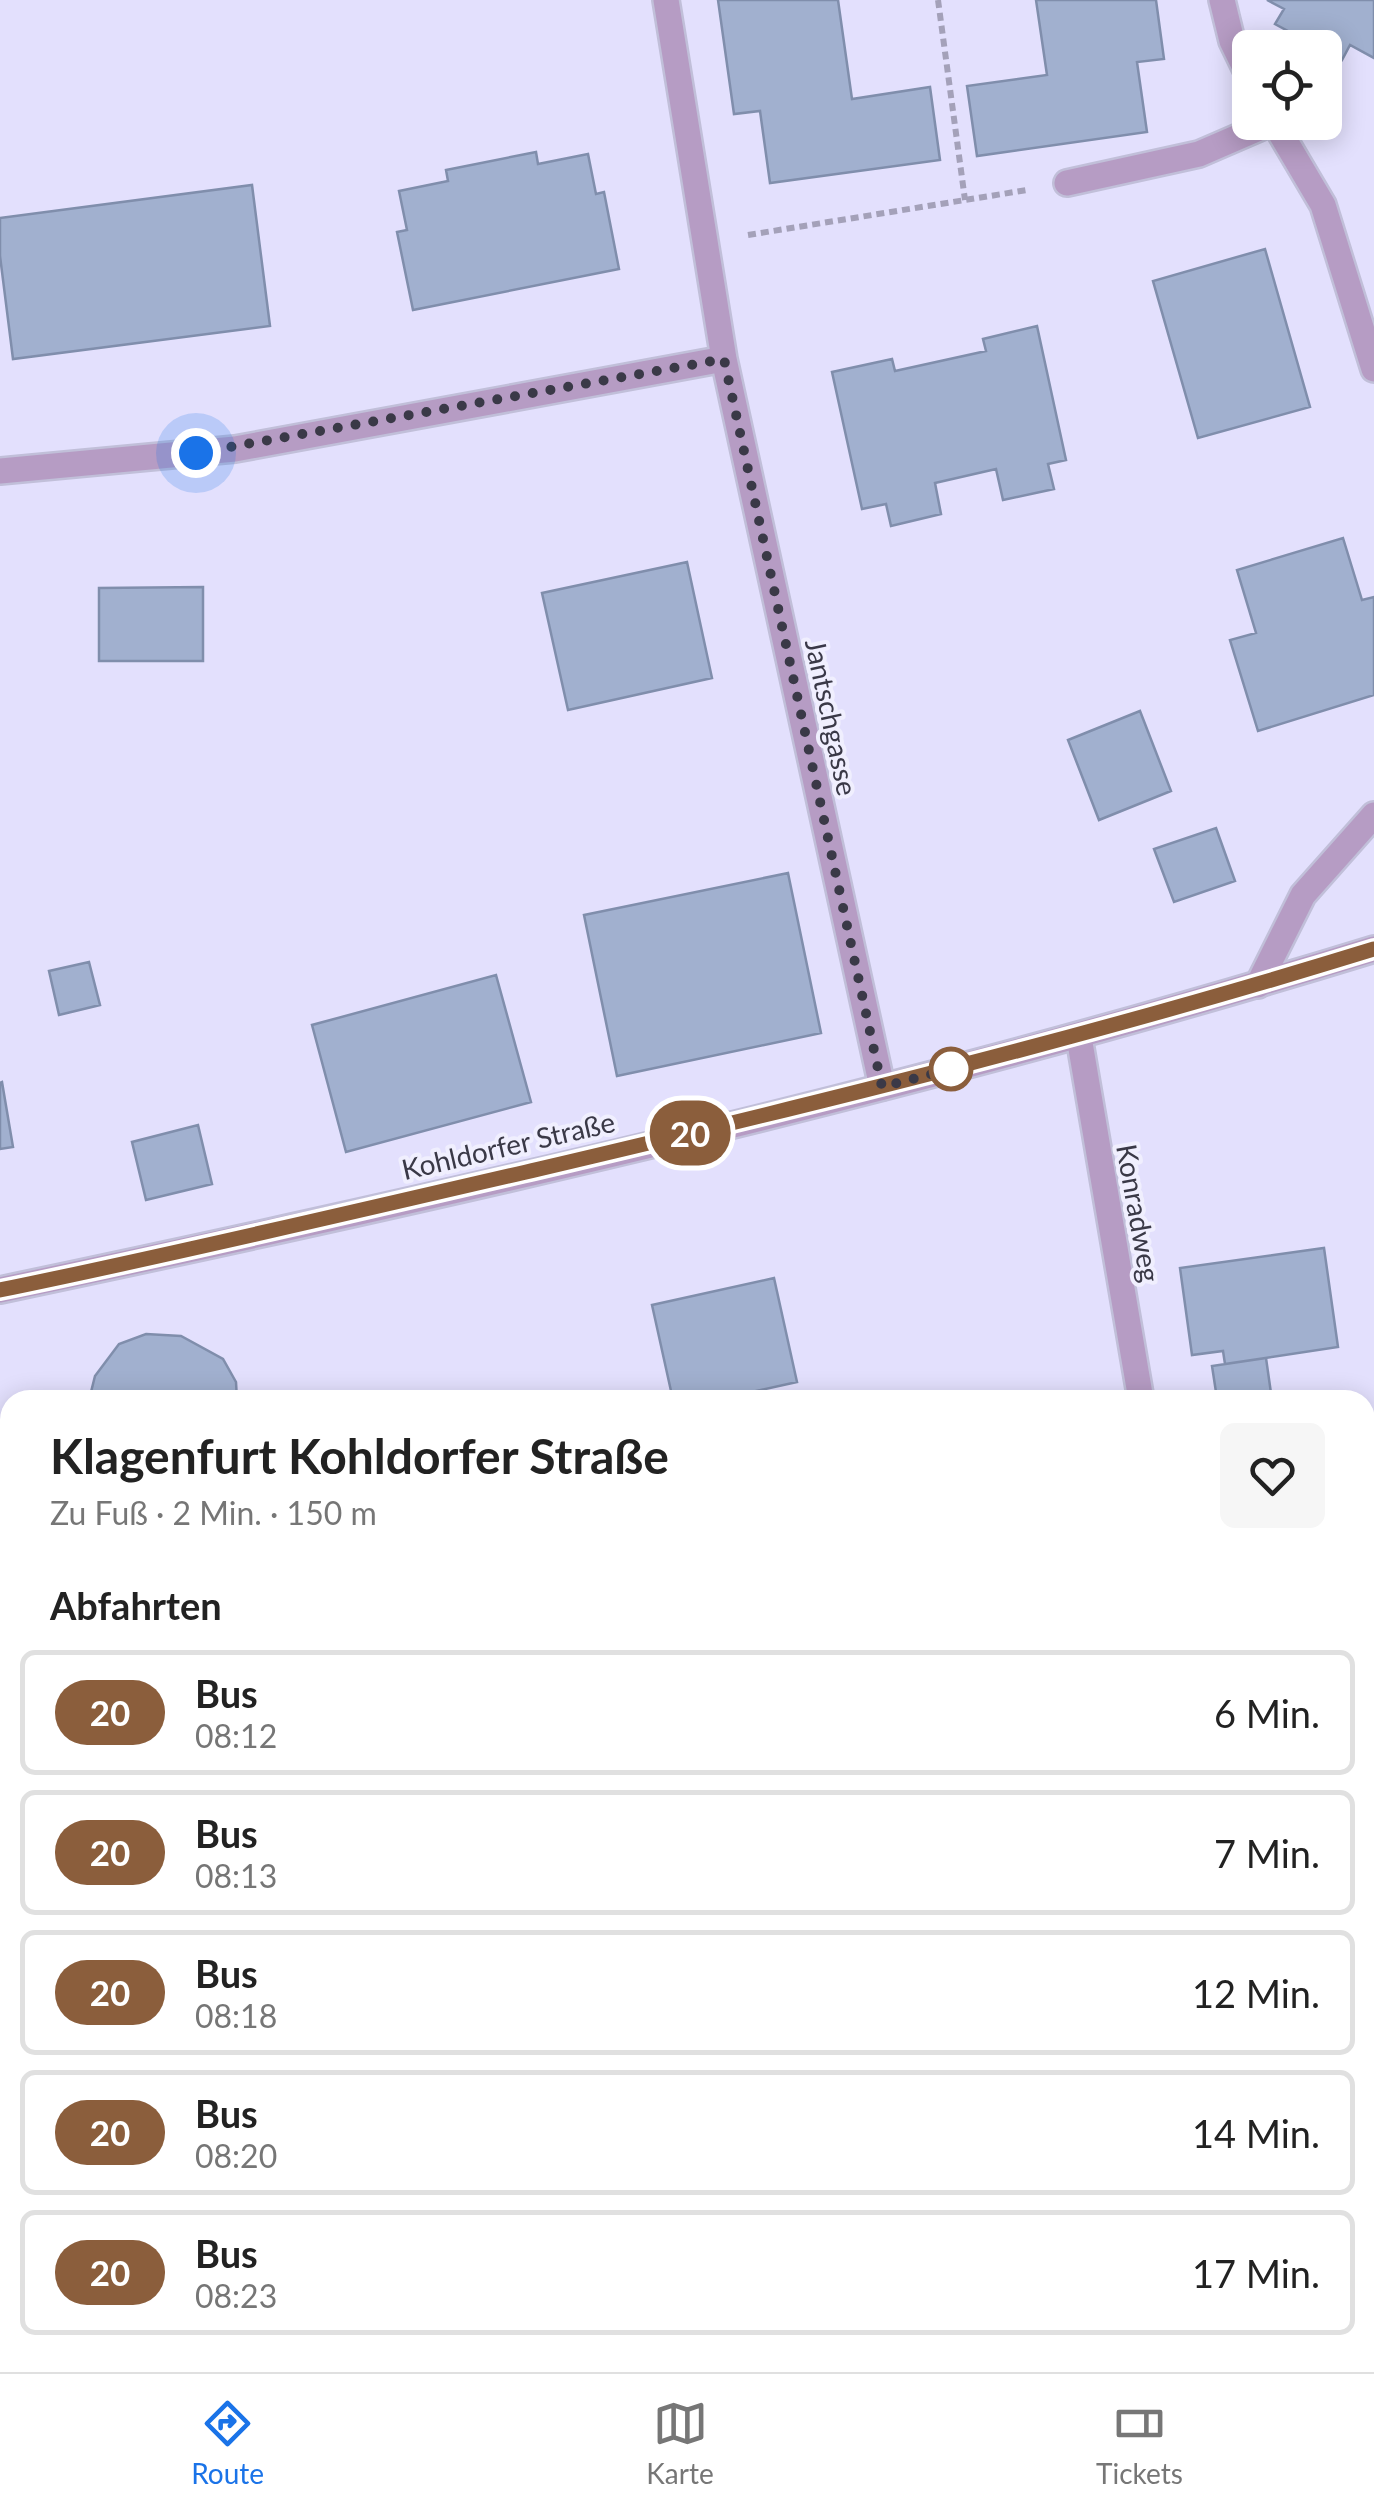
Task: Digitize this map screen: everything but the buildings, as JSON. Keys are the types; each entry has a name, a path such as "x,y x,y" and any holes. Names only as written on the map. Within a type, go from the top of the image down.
{"street":[{"name":"Jantschgasse","path":"666,0 724,359 882,1087"},
{"path":"1222,0 1232,41"},
{"path":"1068,183 1198,154 1232,139"},
{"path":"1284,140 1322,205 1374,369"},
{"path":"0,471 235,449 724,359"},
{"path":"1258,985 1304,895 1374,815"},
{"name":"Kohldorfer Straße","path":"0,1290 340,1216 882,1087 1079,1037 1374,949"},
{"name":"Konradweg","path":"1079,1037 1139,1390"}],"path":[{"path":"938,0 965,200"},
{"path":"705,242 1068,183"}],"bus line":[{"name":"20","path":"0,1290 340,1216 882,1087 1079,1037 1374,949"}],"route":[{"path":"196,453 724,359 882,1087 951,1069"}]}
